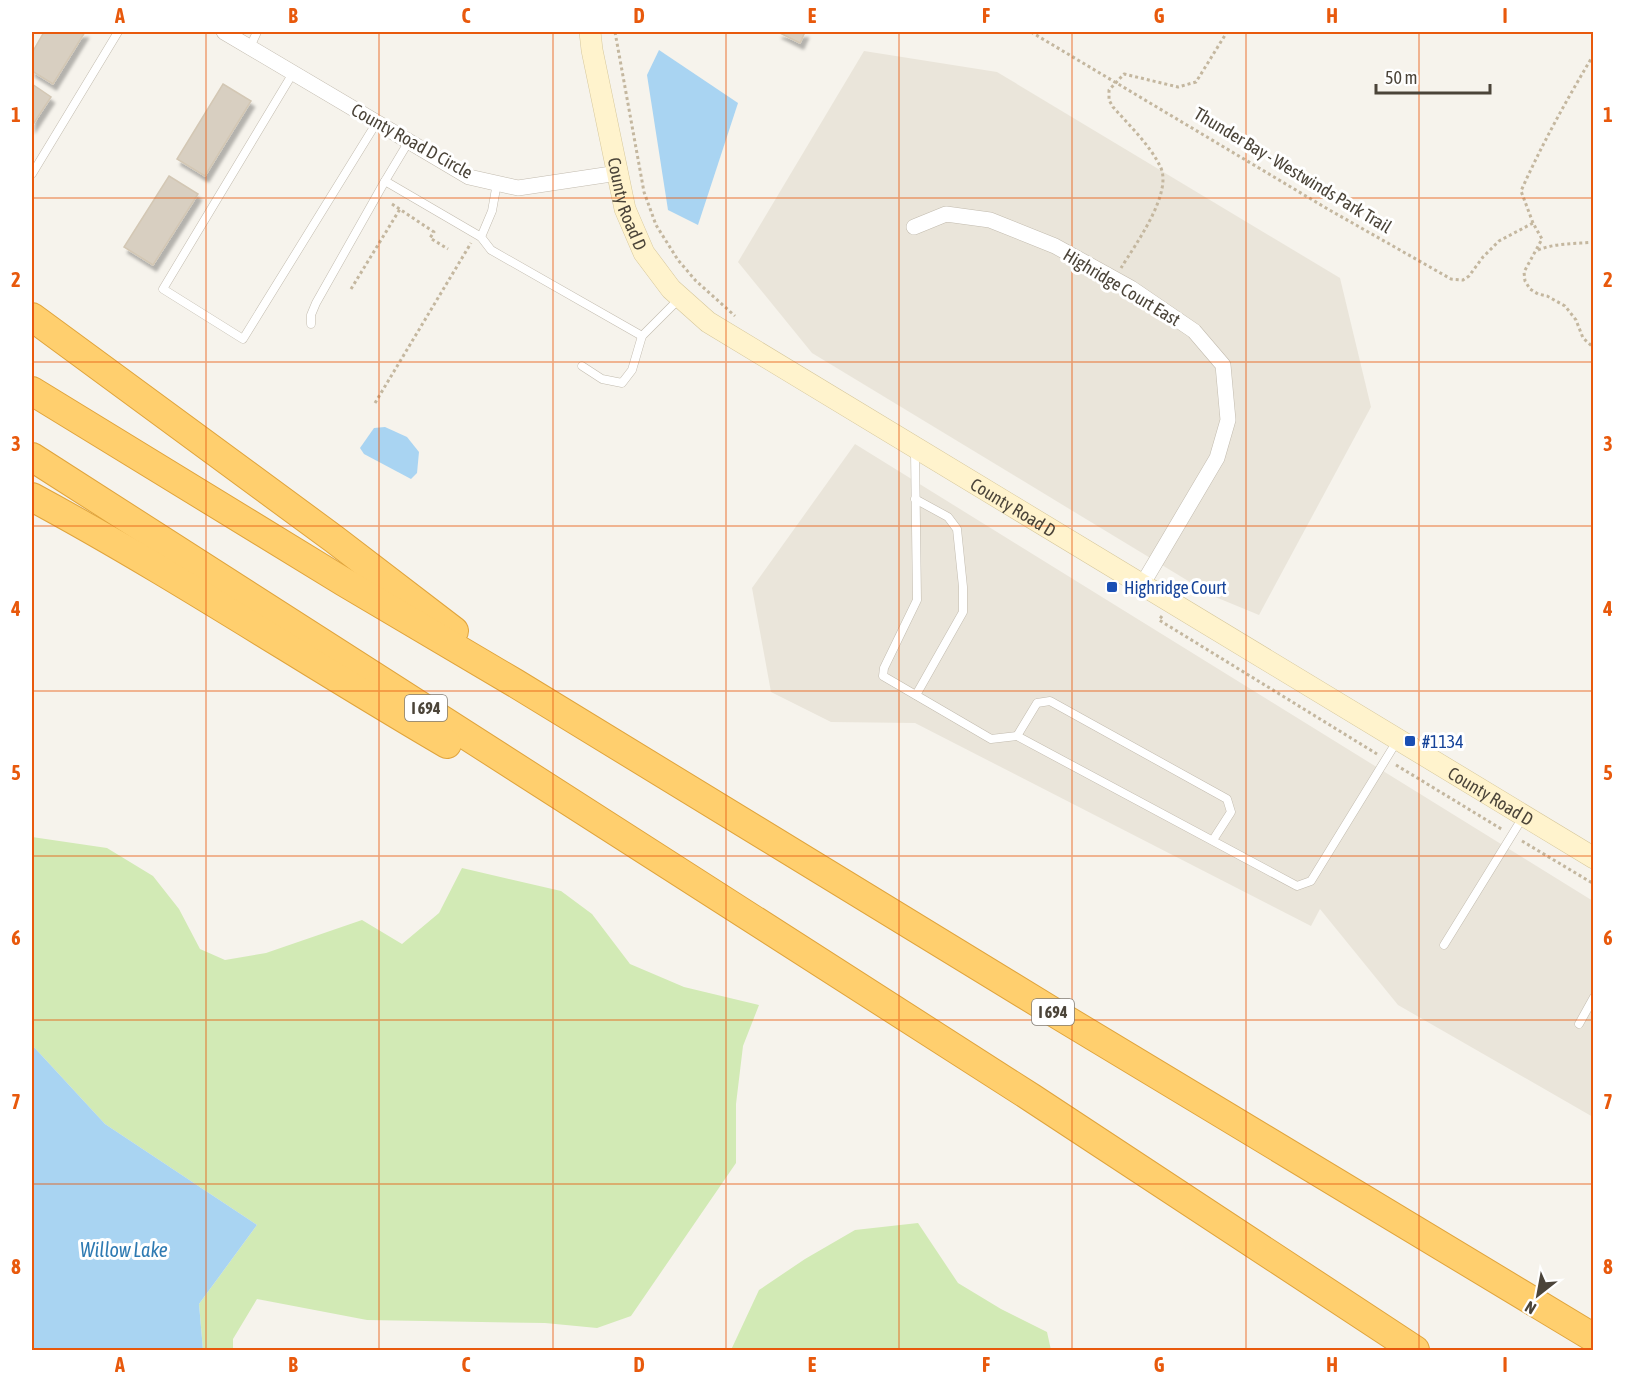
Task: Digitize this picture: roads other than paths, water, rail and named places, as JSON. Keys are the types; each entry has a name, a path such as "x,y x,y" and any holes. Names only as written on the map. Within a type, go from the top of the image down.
{"highway":[{"path":"32,317 446,623 514,683"},
{"name":"I 694","path":"32,391 1060,1017 1593,1338"},
{"name":"I 694","path":"32,457 1032,1098 1415,1350"},
{"path":"32,496 176,579 368,697 819,961"}],"street":[{"name":"County Road D Circle","path":"224,32 469,177 518,188 618,173"},
{"name":"County Road D","path":"590,32 625,209 644,253 671,290 708,322 1593,858"},
{"name":"Highridge Court East","path":"914,227 946,214 990,220 1055,246 1114,279 1194,331 1222,365 1228,420 1217,458 1142,585"}],"lane":[{"path":"32,174 118,32"},
{"path":"250,47 257,32"},
{"path":"294,73 164,289 243,339 377,122"},
{"path":"311,324 311,315 316,303 409,141"},
{"path":"385,181 478,235 491,250 642,336"},
{"path":"478,235 492,211 497,183"},
{"path":"582,366 602,379 622,383 632,369 642,336 680,298"},
{"path":"915,447 917,600 884,668 883,676 991,739 1017,736 1298,886 1311,882 1397,740"},
{"path":"915,499 948,517 957,529 963,587 963,612 916,695"},
{"path":"1017,736 1036,703 1050,701 1227,799 1231,812 1213,840"},
{"path":"1443,945 1524,816"},
{"path":"1579,1024 1593,997"}],"water":[{"path":"659,50 738,103 698,225 668,210 647,75"},
{"path":"385,427 407,437 419,452 417,473 411,479 364,454 360,448 374,428"},
{"name":"Willow Lake","path":"32,1045 105,1124 257,1225 199,1304 203,1350 32,1350"}],"place":[{"name":"Highridge Court","path":"1112,587"},
{"name":"#1134","path":"1410,741"}]}
